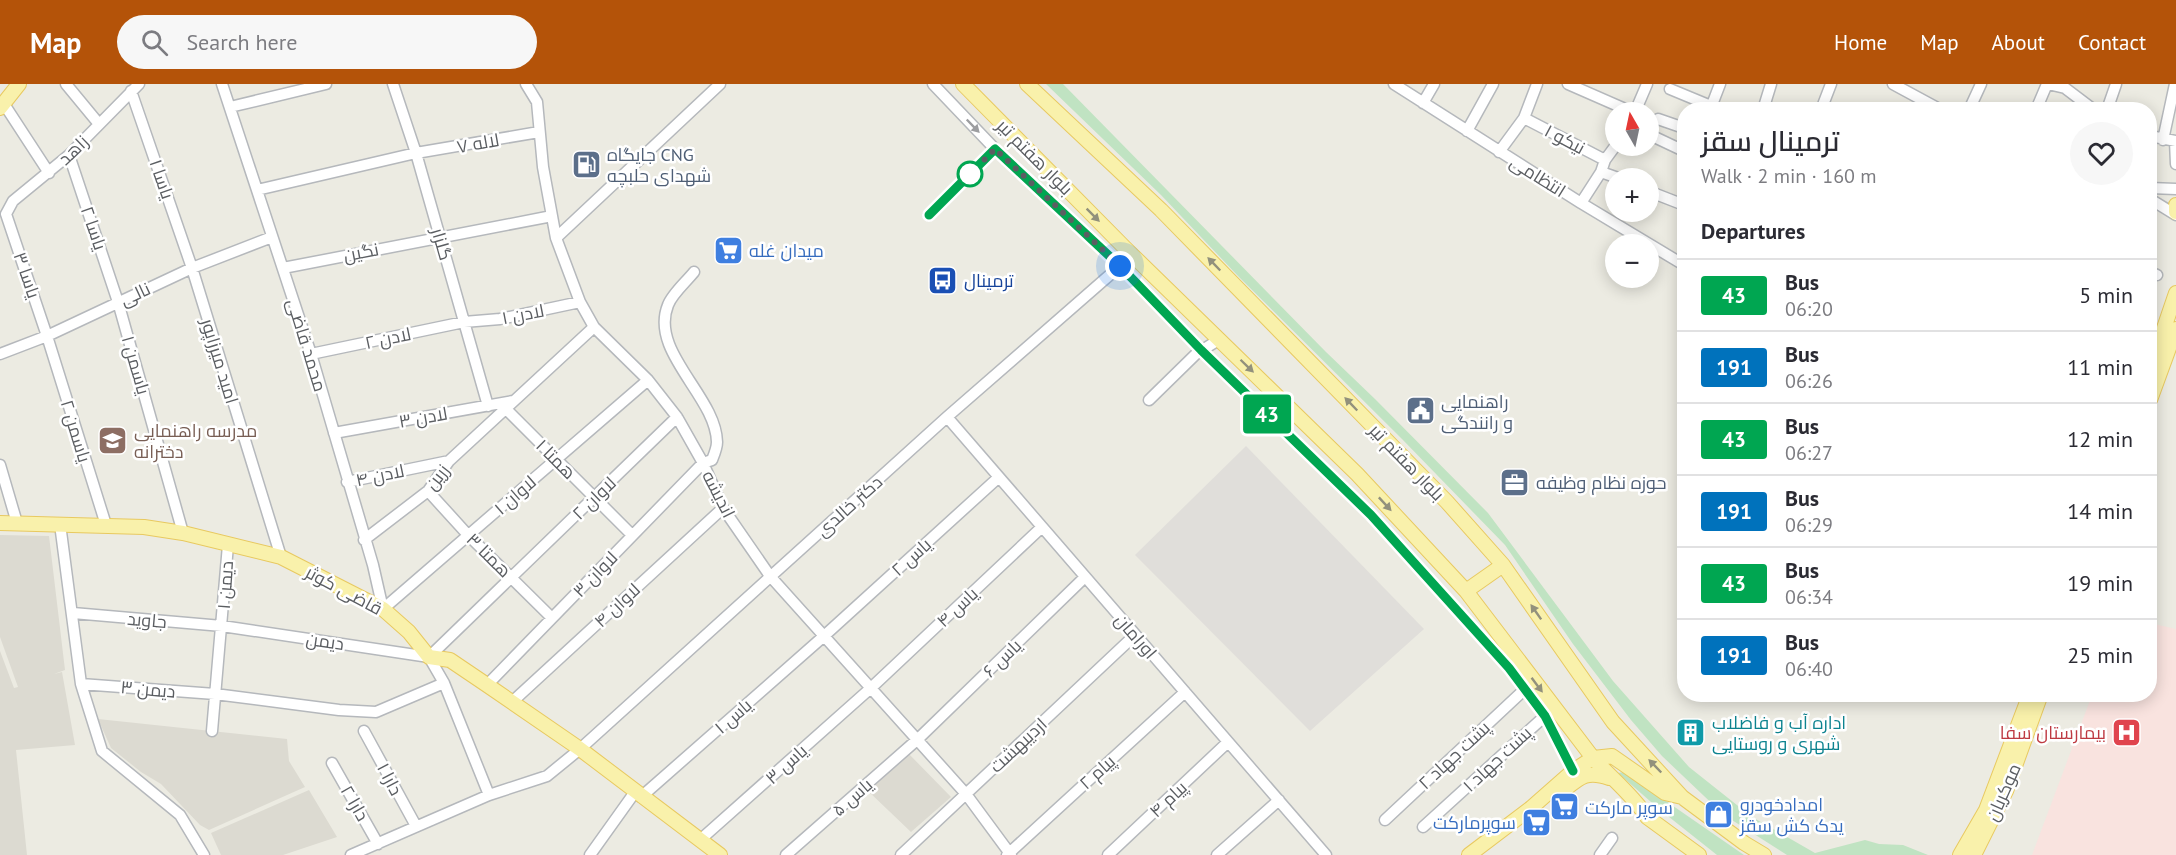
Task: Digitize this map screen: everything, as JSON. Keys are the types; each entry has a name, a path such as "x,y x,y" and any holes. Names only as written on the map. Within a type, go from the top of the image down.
{"main road":[{"path":"2,106 18,84"},
{"name":"بلوار هفتم تیر","path":"963,84 1357,474 1466,591 1593,758 1647,817 1699,855"},
{"name":"بلوار هفتم تیر","path":"1027,84 1161,210 1447,502 1503,565 1613,722 1682,797 1764,855"},
{"path":"2176,205 2176,213"},
{"path":"2157,348 2176,292"},
{"path":"2157,381 2176,329"},
{"name":"قاضی کوثر","path":"0,523 144,527 183,533 280,558 383,609 409,632 429,657"},
{"path":"1466,591 1503,565"},
{"path":"429,657 450,660 512,702 580,749 700,840 713,853"},
{"path":"1960,855 1986,810 2027,702"},
{"name":"موکریان","path":"1974,855 2006,791 2038,702"},
{"path":"1469,855 1531,808 1569,774 1593,758 1612,756 1665,793 1682,797"},
{"path":"1480,855 1585,775 1596,773 1611,778"}],"street":[{"path":"66,84 99,124"},
{"name":"محمد قاضی","path":"222,84 311,354 377,581 383,609"},
{"path":"230,107 326,84"},
{"name":"گلزار","path":"393,84 416,153 488,406"},
{"name":"اندیشه","path":"526,84 537,102 539,132 556,238 580,302 594,327 648,380 677,417 723,508 747,546 770,576 966,794 1009,854"},
{"path":"556,238 720,84"},
{"path":"933,84 995,149 1120,266 1201,350 1371,515 1509,668 1545,716 1569,774"},
{"name":"انتظامی","path":"1394,84 1581,203 1677,261"},
{"path":"1423,103 1434,84"},
{"path":"1467,131 1493,84"},
{"path":"1500,152 1524,117 1537,84"},
{"path":"1568,84 1610,102"},
{"path":"1638,102 1647,84"},
{"path":"1712,102 1720,84"},
{"path":"1765,102 1771,84"},
{"path":"1824,102 1831,84"},
{"path":"1893,84 1908,88 1929,102"},
{"path":"1973,102 1981,84"},
{"path":"2040,102 2048,84 2066,86 2083,102"},
{"path":"2110,102 2116,84"},
{"path":"2163,140 2175,84"},
{"name":"زاهد","path":"3,212 69,155 135,87"},
{"name":"یاسا ۱","path":"135,87 192,268"},
{"path":"1670,89 1697,102"},
{"path":"2,106 49,173"},
{"name":"نیکو ۱","path":"1524,117 1605,160"},
{"path":"1659,119 1677,126"},
{"name":"لاله ۷","path":"257,190 416,153 539,132"},
{"path":"2157,138 2175,141 2176,164"},
{"path":"1659,139 1677,148"},
{"path":"929,215 995,149"},
{"name":"یاسا ۲","path":"69,155 118,302"},
{"path":"1581,203 1601,172 1608,156"},
{"path":"1601,172 1605,173"},
{"path":"2157,189 2176,189"},
{"path":"1659,195 1677,202"},
{"path":"2157,203 2176,213"},
{"name":"یاسا ۳","path":"3,212 47,336"},
{"name":"نگین","path":"283,268 552,216"},
{"name":"نالی","path":"0,354 47,336 192,268 272,237"},
{"name":"دکتر خالدی","path":"351,855 489,795 548,777 946,417 1120,266"},
{"name":"امید میرزاپور","path":"192,268 280,558"},
{"name":"لاوان ۳","path":"487,685 702,463 712,460 717,444 714,424 668,342 664,323 668,304 694,272"},
{"name":"یاسمن ۱","path":"118,302 183,533"},
{"name":"لادن ۱","path":"464,322 500,319 580,302"},
{"name":"لادن ۲","path":"311,354 464,322"},
{"name":"زرین","path":"364,540 428,491 449,461 594,327"},
{"name":"یاسمن ۲","path":"47,336 106,525"},
{"path":"1149,400 1196,354 1220,339"},
{"name":"لاوان ۱","path":"383,609 648,380"},
{"name":"لادن ۳","path":"334,433 488,406 509,405"},
{"name":"همتا ۱","path":"509,405 556,459 632,535"},
{"name":"لاوان ۲","path":"429,657 677,417"},
{"name":"اورامان","path":"946,417 1324,854"},
{"name":"لادن ۴","path":"347,482 449,461"},
{"path":"0,465 17,523"},
{"name":"یاس ۲","path":"824,636 999,477"},
{"name":"همتا ۳","path":"428,491 468,535 552,618"},
{"name":"لاوان ۴","path":"512,702 723,508"},
{"path":"60,524 81,684 102,751 180,815 204,855"},
{"name":"یاس ۴","path":"872,687 1042,527"},
{"name":"دیمن ۱","path":"212,731 228,544"},
{"name":"یاس ۶","path":"918,739 1085,577"},
{"name":"جاوید","path":"73,613 222,626"},
{"name":"دیمن","path":"222,626 429,657"},
{"name":"اردیبهشت","path":"901,855 1135,635"},
{"name":"یاس ۱","path":"590,855 638,794 824,636"},
{"path":"429,657 444,683 489,795"},
{"name":"دیمن ۳","path":"81,684 215,694 339,710 376,712 444,683"},
{"name":"یاس ۳","path":"700,840 872,687"},
{"name":"پشت جهاد ۲","path":"1385,820 1524,690"},
{"name":"پیام ۲","path":"1009,854 1185,692"},
{"name":"پشت جهاد ۱","path":"1424,827 1545,716"},
{"name":"دارا ۱","path":"364,731 416,826"},
{"name":"یاس ۵","path":"786,855 918,739"},
{"name":"پیام ۴","path":"1108,855 1228,742"},
{"name":"دارا ۲","path":"332,764 378,844"},
{"path":"1217,855 1279,800"},
{"path":"1600,855 1612,838"}],"shaded area":[{"path":"1246,446 1424,629 1310,731 1135,555"},
{"path":"0,535 49,536 65,670 54,674 62,672 75,745 16,750 27,855 0,855 0,651 14,688 18,687 0,637"},
{"name":"بیمارستان سفا","path":"2157,625 2176,629 2176,855 2032,855 2089,702 2157,702"},
{"path":"98,719 287,739 289,761 305,787 209,830 200,825 161,784 141,772 111,748"},
{"path":"909,754 951,797 911,832 867,790"},
{"path":"309,790 337,837 283,855 221,855 211,833"}],"green space":[{"path":"1046,84 1063,84 1488,513 1613,681 1689,767 1752,817 1815,853 1865,840 1879,844 1903,845 1928,855 1787,855 1724,815 1662,756 1631,720 1573,644 1505,545 1239,277 1161,195"},
{"path":"1624,772 1744,855 1717,855 1618,773"}],"bus line":[{"name":"43","path":"929,215 995,149 1120,266 1201,350 1371,515 1509,668 1545,716 1568,757 1573,771"}],"place":[{"name":"جایگاه CNG شهدای حلبچه","path":"586,164"},
{"name":"میدان غله","path":"728,250"},
{"name":"ترمینال","path":"943,280"},
{"name":"راهنمایی و رانندگی","path":"1420,411"},
{"name":"مدرسه راهنمایی دخترانه","path":"113,440"},
{"name":"حوزه نظام وظیفه","path":"1515,482"},
{"name":"اداره آب و فاضلاب شهری و روستایی","path":"1691,732"},
{"name":"بیمارستان سفا","path":"2127,732"},
{"name":"سوپر مارکت","path":"1564,807"},
{"name":"امدادخودرو یدک کش سقز","path":"1719,814"},
{"name":"سوپرمارکت","path":"1537,822"}],"route":[{"path":"970,174 962,182 995,149 1120,266"}]}
